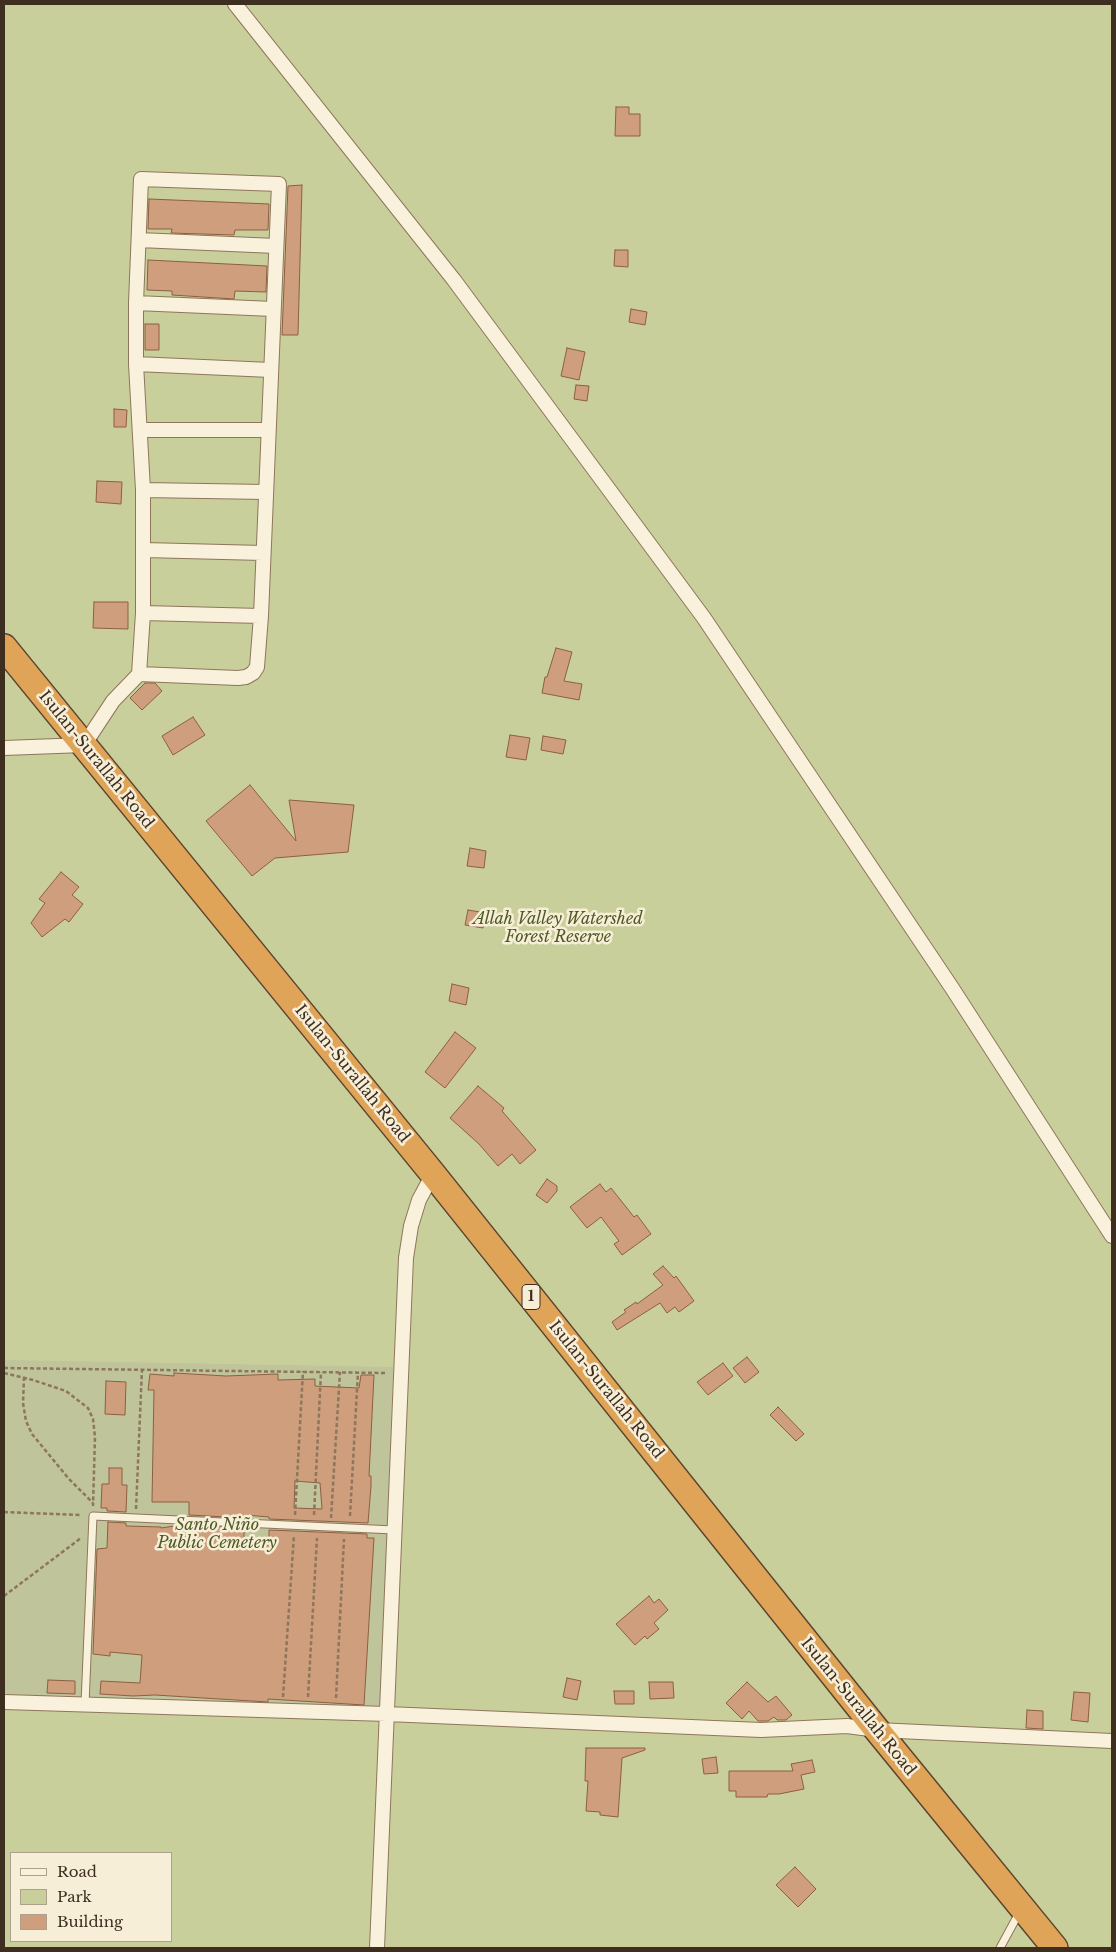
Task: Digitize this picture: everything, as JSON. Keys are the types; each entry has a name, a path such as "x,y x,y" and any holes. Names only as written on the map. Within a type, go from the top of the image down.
{"highway":[{"name":"Isulan-Surallah Road","path":"4,647 433,1174 877,1730 1055,1948"}],"street":[{"path":"235,4 454,280 704,618 952,988 1112,1236"},
{"path":"4,748 84,745 114,701 139,674 143,613 144,490 136,364 136,303 142,179 279,184 261,616 257,667 253,673 246,677 139,674"},
{"path":"139,240 276,246"},
{"path":"136,303 273,309"},
{"path":"136,364 271,370"},
{"path":"140,430 268,430"},
{"path":"144,490 266,492"},
{"path":"144,550 263,553"},
{"path":"143,613 261,616"},
{"path":"377,1948 406,1258 419,1200 433,1174"},
{"path":"4,1702 282,1710 760,1730 847,1726 877,1730 1112,1740"}],"lane":[{"path":"85,1704 93,1516 394,1530"},
{"path":"1000,1948 1022,1908"}],"path":[{"path":"4,1368 400,1373"},
{"path":"136,1518 142,1369"},
{"path":"282,1710 304,1371"},
{"path":"308,1711 321,1372"},
{"path":"331,1527 340,1372"},
{"path":"335,1712 358,1372"},
{"path":"4,1373 66,1390 88,1408 93,1419 95,1437 93,1516 4,1512"},
{"path":"24,1378 23,1403 26,1421 32,1434 69,1479 93,1503"},
{"path":"4,1596 92,1530"}],"green space":[{"name":"Allah Valley Watershed Forest Reserve","path":"4,4 1112,4 1112,1948 4,1948"},
{"name":"Santo Niño Public Cemetery","path":"4,1360 393,1367 381,1710 4,1697"}],"building":[{"path":"616,107 629,107 629,114 640,114 640,136 615,136"},
{"path":"302,185 298,335 282,335 288,186"},
{"path":"149,199 269,204 268,230 235,230 234,235 171,233 172,229 148,229"},
{"path":"615,250 628,250 628,267 614,266"},
{"path":"148,260 267,266 266,292 235,291 234,299 172,295 172,291 147,290"},
{"path":"631,309 647,312 645,325 629,322"},
{"path":"145,324 159,324 159,350 145,350"},
{"path":"567,348 585,352 579,380 561,376"},
{"path":"576,385 589,386 587,401 574,399"},
{"path":"114,409 127,410 126,427 114,427"},
{"path":"97,481 122,482 121,504 96,502"},
{"path":"94,602 128,602 128,629 93,628"},
{"path":"556,648 572,652 564,681 582,684 579,700 542,693 545,677 547,677"},
{"path":"145,683 155,683 162,691 142,710 130,698"},
{"path":"193,717 205,735 173,755 162,736"},
{"path":"510,735 530,738 526,760 506,757"},
{"path":"543,736 566,740 563,754 541,750"},
{"path":"250,785 296,841 289,800 354,805 348,852 275,858 252,876 206,821"},
{"path":"470,848 486,851 484,868 467,866"},
{"path":"61,872 79,887 72,895 83,904 69,922 65,919 42,937 31,923 45,903 39,899"},
{"path":"468,910 486,913 483,928 465,925"},
{"path":"452,984 469,988 466,1005 449,1001"},
{"path":"455,1032 476,1048 445,1088 425,1072"},
{"path":"478,1086 504,1108 502,1111 536,1150 520,1164 512,1154 498,1166 479,1144 450,1118"},
{"path":"547,1179 557,1186 557,1191 547,1203 536,1195"},
{"path":"600,1184 606,1192 611,1188 634,1217 637,1215 651,1234 622,1255 614,1244 619,1241 601,1217 587,1228 570,1207"},
{"path":"663,1266 674,1278 676,1276 694,1301 679,1312 675,1307 667,1313 660,1303 617,1330 612,1322 626,1312 624,1310 636,1302 637,1304 663,1285 653,1274"},
{"path":"747,1357 759,1372 745,1383 733,1368"},
{"path":"723,1363 733,1376 708,1395 697,1382"},
{"path":"174,1373 226,1376 278,1374 278,1380 315,1379 315,1386 359,1388 361,1375 374,1375 368,1523 269,1519 269,1517 245,1515 245,1518 189,1515 189,1502 152,1502 154,1390 148,1390 150,1374 174,1376","holes":["295,1481 320,1483 322,1509 294,1508"]},
{"path":"106,1381 126,1382 125,1415 105,1414"},
{"path":"778,1407 804,1434 796,1441 770,1415"},
{"path":"109,1468 122,1468 122,1485 127,1485 126,1512 107,1511 107,1508 101,1508 102,1484 109,1484"},
{"path":"108,1522 126,1523 126,1526 161,1528 181,1525 244,1528 244,1542 269,1545 269,1530 367,1534 367,1538 374,1538 364,1705 268,1699 268,1702 155,1695 100,1694 101,1681 140,1683 142,1655 110,1652 110,1656 93,1654 97,1549 107,1548"},
{"path":"649,1596 654,1603 659,1599 668,1610 654,1623 659,1629 647,1639 645,1636 635,1645 616,1624"},
{"path":"567,1678 581,1681 577,1700 563,1697"},
{"path":"48,1680 75,1681 75,1694 47,1693"},
{"path":"649,1682 673,1682 674,1698 650,1699"},
{"path":"747,1682 768,1702 776,1696 792,1715 786,1720 777,1720 774,1717 768,1721 758,1721 749,1711 742,1719 726,1703"},
{"path":"614,1691 634,1691 634,1704 615,1704"},
{"path":"1074,1692 1090,1693 1088,1722 1071,1720"},
{"path":"1027,1710 1043,1711 1043,1729 1026,1728"},
{"path":"586,1748 645,1748 645,1750 622,1758 618,1817 600,1815 600,1812 586,1811 588,1781 585,1781"},
{"path":"716,1757 718,1773 704,1774 702,1759"},
{"path":"812,1760 815,1772 801,1775 804,1789 779,1794 768,1794 767,1797 736,1797 736,1791 729,1791 729,1771 793,1771 791,1764"},
{"path":"795,1867 816,1889 798,1907 776,1885"}]}
